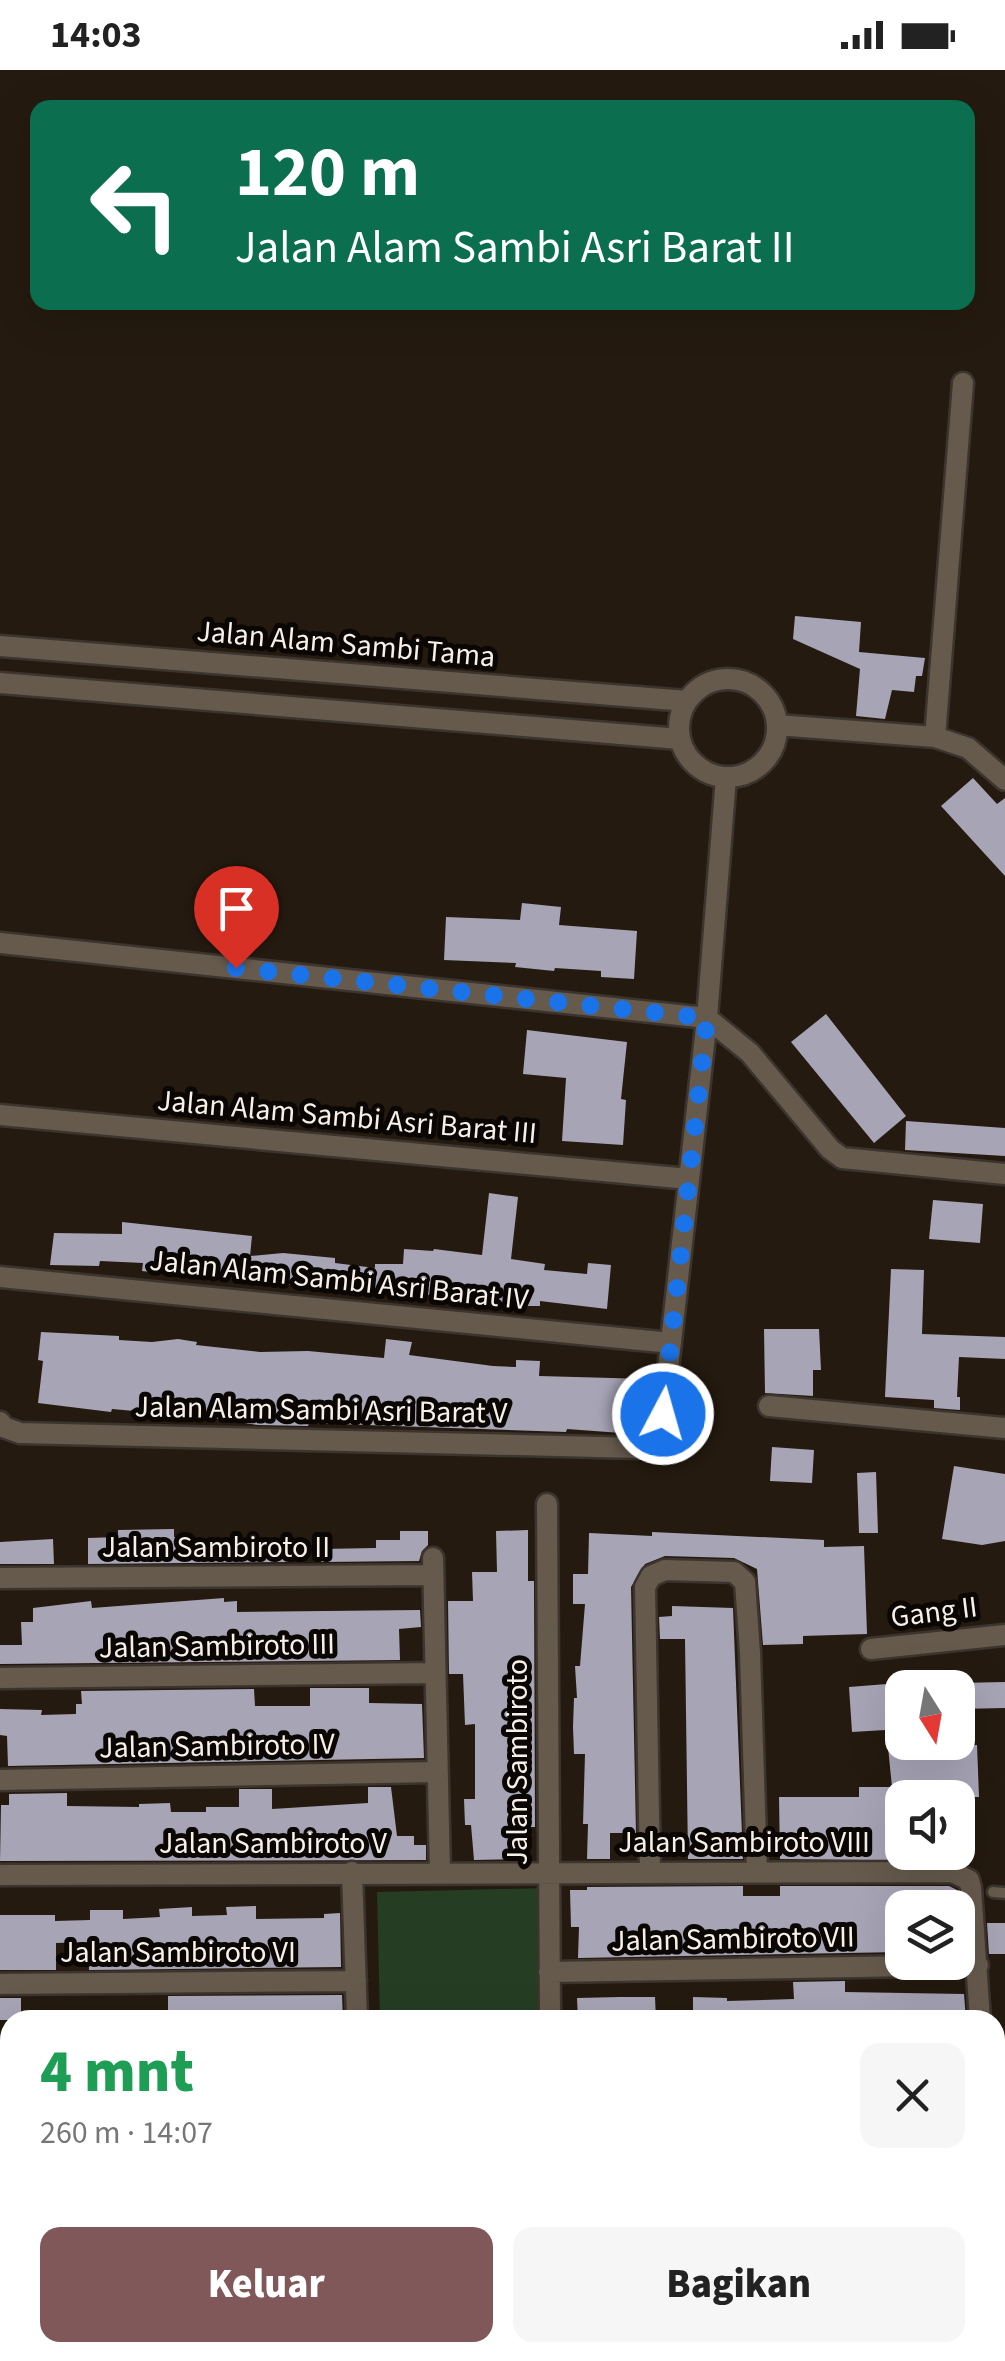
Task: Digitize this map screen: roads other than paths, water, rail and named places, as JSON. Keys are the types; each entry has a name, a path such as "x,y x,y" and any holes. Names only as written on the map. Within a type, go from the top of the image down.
{"street":[{"path":"936,737 963,383"},
{"name":"Jalan Alam Sambi Tama","path":"0,646 687,701"},
{"path":"738,680 753,686 766,696 774,710 776,742 757,768 742,775 726,777 706,772 689,758 680,739 681,713 687,701 708,683 738,680"},
{"path":"0,683 680,739"},
{"path":"777,726 936,737 968,748 1005,780"},
{"path":"671,1343 707,1018 726,777"},
{"path":"0,943 707,1018 750,1053 830,1149 842,1158 1005,1174"},
{"name":"Jalan Alam Sambi Asri Barat III","path":"0,1115 689,1178"},
{"name":"Jalan Alam Sambi Asri Barat IV","path":"0,1277 671,1343"},
{"name":"Jalan Alam Sambi Asri Barat V","path":"1,1425 20,1433 639,1448 654,1439 663,1414 671,1343"},
{"path":"769,1406 1005,1428"},
{"name":"Jalan Sambiroto","path":"547,1504 550,2010"},
{"name":"Jalan Sambiroto II","path":"0,1578 433,1567 440,1872"},
{"path":"650,1871 645,1588 652,1576 666,1570 734,1572 744,1582 748,1596 758,1872"},
{"name":"Gang II","path":"871,1650 1005,1635"},
{"name":"Jalan Sambiroto III","path":"0,1678 434,1674"},
{"name":"Jalan Sambiroto IV","path":"0,1780 436,1772"},
{"path":"352,1872 357,2010"},
{"name":"Jalan Sambiroto VIII","path":"547,1872 952,1872 969,1880 978,1965"},
{"name":"Jalan Sambiroto V","path":"0,1875 547,1872"},
{"path":"978,1965 980,2010"},
{"name":"Jalan Sambiroto VII","path":"549,1972 978,1965"},
{"name":"Jalan Sambiroto VI","path":"0,1984 356,1981"}]}
